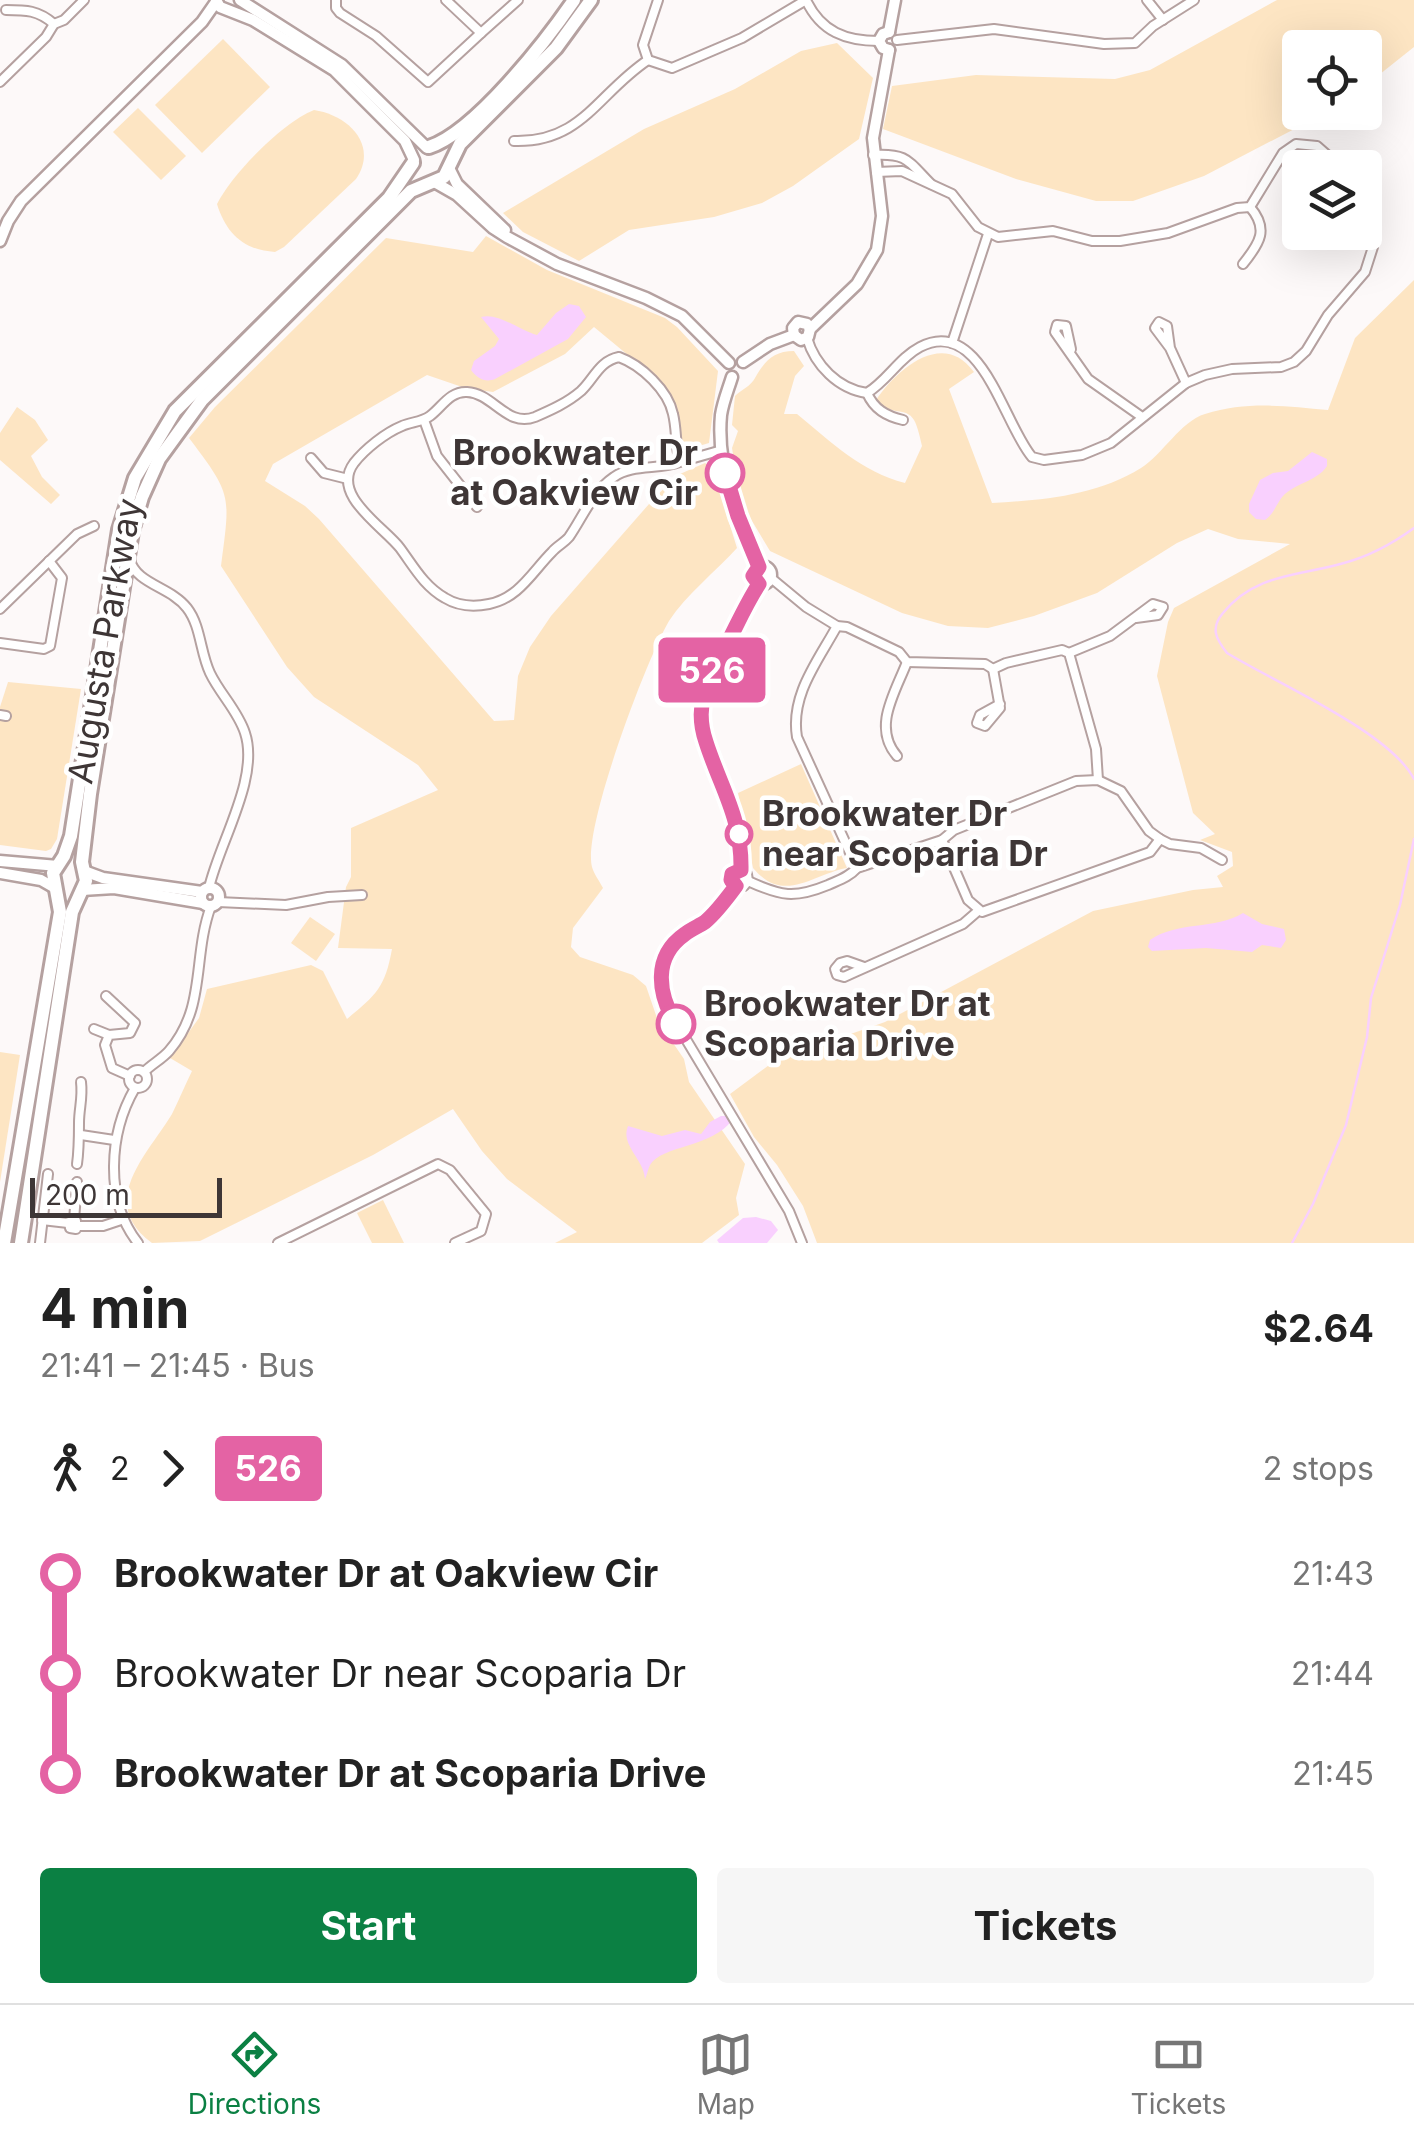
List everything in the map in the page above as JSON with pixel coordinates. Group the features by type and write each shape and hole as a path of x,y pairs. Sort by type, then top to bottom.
{"main road":[{"path":"574,0 519,70 448,139 428,148 414,162 419,178 434,183 444,177 460,144 556,48 591,0"},
{"path":"428,148 443,152 449,167"},
{"name":"Augusta Parkway","path":"59,865 72,836 119,530 135,478 175,411 389,198 414,162"},
{"name":"Augusta Parkway","path":"84,871 90,794 128,550 142,497 160,459 181,424 411,192 434,183"},
{"path":"4,1243 60,912 52,879 59,865 70,862 84,871 86,881 72,912 21,1243"},
{"path":"56,889 66,895 81,890"}],"street":[{"path":"0,82 46,37 54,24 64,20 84,0"},
{"path":"336,0 340,13 376,36 428,82 518,0"},
{"path":"446,0 481,33"},
{"path":"648,60 643,46 658,0"},
{"path":"648,60 672,68 742,38 806,0 824,27 858,41 994,30 1104,44 1136,43 1194,0"},
{"path":"808,334 856,284 877,250 882,216 873,155 874,124 894,0"},
{"path":"1147,0 1163,20"},
{"path":"0,242 21,201 202,22 216,1 234,5 342,66 428,148"},
{"path":"202,22 234,5"},
{"path":"234,5 334,70 405,140 414,162"},
{"path":"6,10 29,10 54,24"},
{"path":"514,141 537,142 566,130 605,98 620,79 648,60"},
{"path":"1288,150 1296,144 1322,150"},
{"path":"873,155 898,154 908,158 934,187"},
{"path":"1250,207 1282,154"},
{"path":"449,167 458,184 524,245"},
{"path":"875,172 902,171 952,194 978,227 988,234 1010,237 1053,230 1092,241 1120,241 1168,233 1250,207"},
{"path":"434,183 458,195 492,228 558,264 682,316 729,363"},
{"path":"1243,264 1262,234 1262,225 1250,207"},
{"path":"952,344 988,234"},
{"path":"866,394 920,347 930,343 952,344 966,349 977,360 1026,450 1037,460 1082,455 1112,443 1186,383 1232,368 1282,367 1299,358 1328,315 1365,272 1372,250"},
{"path":"729,363 743,362 770,344 794,335 793,328 798,322 807,324 814,357 823,368 842,385 866,394 874,406 890,417 903,420"},
{"path":"1170,348 1186,383"},
{"path":"1070,349 1088,379 1142,417"},
{"path":"680,462 674,440 674,414 668,401 649,377 619,357 606,362 582,390 529,419 519,420 482,396 454,394 424,420 388,433 355,462 348,478 352,495 429,586 454,602 484,605 504,599 526,582 550,553 566,541 584,509 618,474 680,462 722,450"},
{"path":"732,377 744,374 743,362"},
{"path":"729,363 732,377"},
{"path":"732,377 722,410 722,450 730,495 759,567"},
{"path":"424,420 437,456 477,507"},
{"path":"311,458 324,473 348,478"},
{"path":"0,609 76,534 94,526"},
{"path":"128,550 133,569 177,596 192,614 209,671 237,714 247,739 247,770 216,864 195,1005 167,1053 144,1072"},
{"path":"0,643 44,649 50,646 62,578 49,561"},
{"path":"759,567 769,570 771,578 806,607 837,626 899,652 906,662"},
{"path":"759,567 753,576 759,584"},
{"path":"771,578 759,584 708,677 701,702 706,744 738,826 735,877 706,921 675,942 664,960 660,985 666,1006 789,1212 802,1243"},
{"path":"122,591 152,582"},
{"path":"993,669 1062,650 1069,653 1110,636 1136,618"},
{"path":"837,626 800,695 795,724 857,868"},
{"path":"1069,653 1096,749 1098,780"},
{"path":"906,662 985,664 993,669 1000,704"},
{"path":"896,756 888,745 884,722 906,662"},
{"path":"735,877 744,886 748,881 785,895 802,896 850,876 857,868 1065,784 1098,780 1121,791 1148,831 1160,839 1202,848 1222,860"},
{"path":"943,836 968,900 978,911 988,912 1150,852 1160,839"},
{"path":"0,861 59,865"},
{"path":"84,871 234,903 286,905 362,895"},
{"path":"0,874 47,882 56,889"},
{"path":"81,890 114,888 210,898"},
{"path":"864,967 964,924 978,911"},
{"path":"94,1030 109,1036 130,1033 135,1026 132,1018 106,996"},
{"path":"109,1036 105,1044 108,1062 118,1073 130,1076"},
{"path":"130,1076 136,1070 144,1072"},
{"path":"135,1088 146,1085 144,1072"},
{"path":"130,1076 135,1088 114,1140 114,1172 124,1219 138,1243"},
{"path":"77,1164 76,1145 84,1100 81,1082"},
{"path":"81,1134 114,1140"},
{"path":"278,1243 438,1164 450,1170 486,1214 481,1231 455,1243"},
{"path":"40,1243 48,1174"},
{"path":"70,1243 77,1182"},
{"path":"42,1220 103,1226 124,1219"}],"shaded area":[{"path":"1277,0 1414,0 1414,47 1382,72 1382,30 1282,30 1282,130 1292,130 1204,176 1133,201 1096,201 1016,179 883,129 892,86 976,75 1115,79 1150,70"},
{"path":"223,39 270,87 202,153 155,105"},
{"path":"837,43 873,78 859,139 762,203 714,217 629,230 579,261 523,232 503,213 644,129 735,89 801,51"},
{"path":"138,108 186,156 161,180 113,132"},
{"path":"314,110 338,118 356,134 364,155 356,179 284,247 275,252 245,244 225,223 217,204 260,150"},
{"path":"486,236 547,270 665,318 677,327 718,371 709,443 682,451 679,448 676,414 646,370 594,327 565,354 493,392 465,388 427,375 273,464 265,481 319,519 494,721 514,720 518,676 530,647 551,616 656,496 680,474 705,463 712,467 737,548 676,611 646,670 618,744 597,818 592,867 603,888 573,928 571,947 580,957 633,975 646,986 658,1021 684,1059 689,1082 745,1164 736,1198 739,1215 702,1243 555,1243 577,1232 507,1179 453,1109 373,1155 200,1241 152,1243 136,1227 128,1211 127,1195 140,1162 172,1114 192,1071 170,1058 199,1018 207,989 311,965 323,971 347,1019 357,1011 382,982 392,949 338,948 346,887 351,877 351,828 438,790 418,765 314,697 287,667 221,566 225,497 214,472 189,438 215,407 386,238 473,252"},
{"path":"1414,280 1414,1243 817,1243 803,1206 754,1137 730,1094 776,1060 885,1022 1093,911 1223,887 1217,876 1233,866 1232,852 1200,840 1215,834 1193,813 1157,676 1174,608 1290,544 1238,539 1208,529 1177,543 1097,593 988,628 948,626 902,613 770,551 739,490 732,448 738,431 732,425 735,396 770,358 794,351 804,366 795,376 784,414 797,414 861,464 905,483 922,446 917,426 907,413 887,408 876,400 908,366 921,358 949,354 974,372 949,389 992,503 1069,495 1106,485 1141,468 1188,423 1205,414 1251,406 1328,410 1355,338"},
{"path":"569,304 579,306 586,317 568,339 495,379 482,379 471,370 474,361 499,339 481,317 501,319 537,335"},
{"path":"17,407 35,420 48,440 31,456 42,477 60,495 51,504 0,460 0,433"},
{"path":"1312,452 1327,459 1322,472 1285,494 1265,520 1256,519 1249,512 1249,504 1260,480 1288,471"},
{"path":"8,682 81,689 57,839 46,851 0,845 0,707"},
{"path":"801,764 847,868 787,886 765,879 753,868 738,793"},
{"path":"1243,913 1262,924 1284,929 1286,940 1281,948 1262,945 1252,952 1206,948 1152,951 1148,947 1150,940 1161,934 1220,922"},
{"path":"310,917 335,934 316,961 291,943"},
{"path":"0,1052 20,1055 0,1182"},
{"path":"721,1116 730,1116 732,1120 712,1136 656,1158 645,1179 627,1139 628,1126 662,1136 685,1130 701,1134"},
{"path":"383,1200 404,1243 372,1243 357,1213"},
{"path":"743,1218 771,1221 778,1230 767,1243 717,1240"}],"waterway":[{"path":"1414,528 1363,557 1279,578 1249,590 1223,613 1216,629 1227,653 1357,726 1401,761 1414,779"},
{"path":"1292,1243 1346,1125 1367,1037 1371,998 1400,905 1414,839"}],"bus line":[{"name":"526","path":"676,1024 660,985 664,960 675,942 706,921 728,898 736,886 732,874 741,870 734,810 706,744 700,716 708,677 759,584 753,576 759,567 725,473"}],"place":[{"name":"Brookwater Dr at Oakview Cir","path":"725,473"},
{"name":"Brookwater Dr near Scoparia Dr","path":"739,834"},
{"name":"Brookwater Dr at Scoparia Drive","path":"676,1024"}]}
